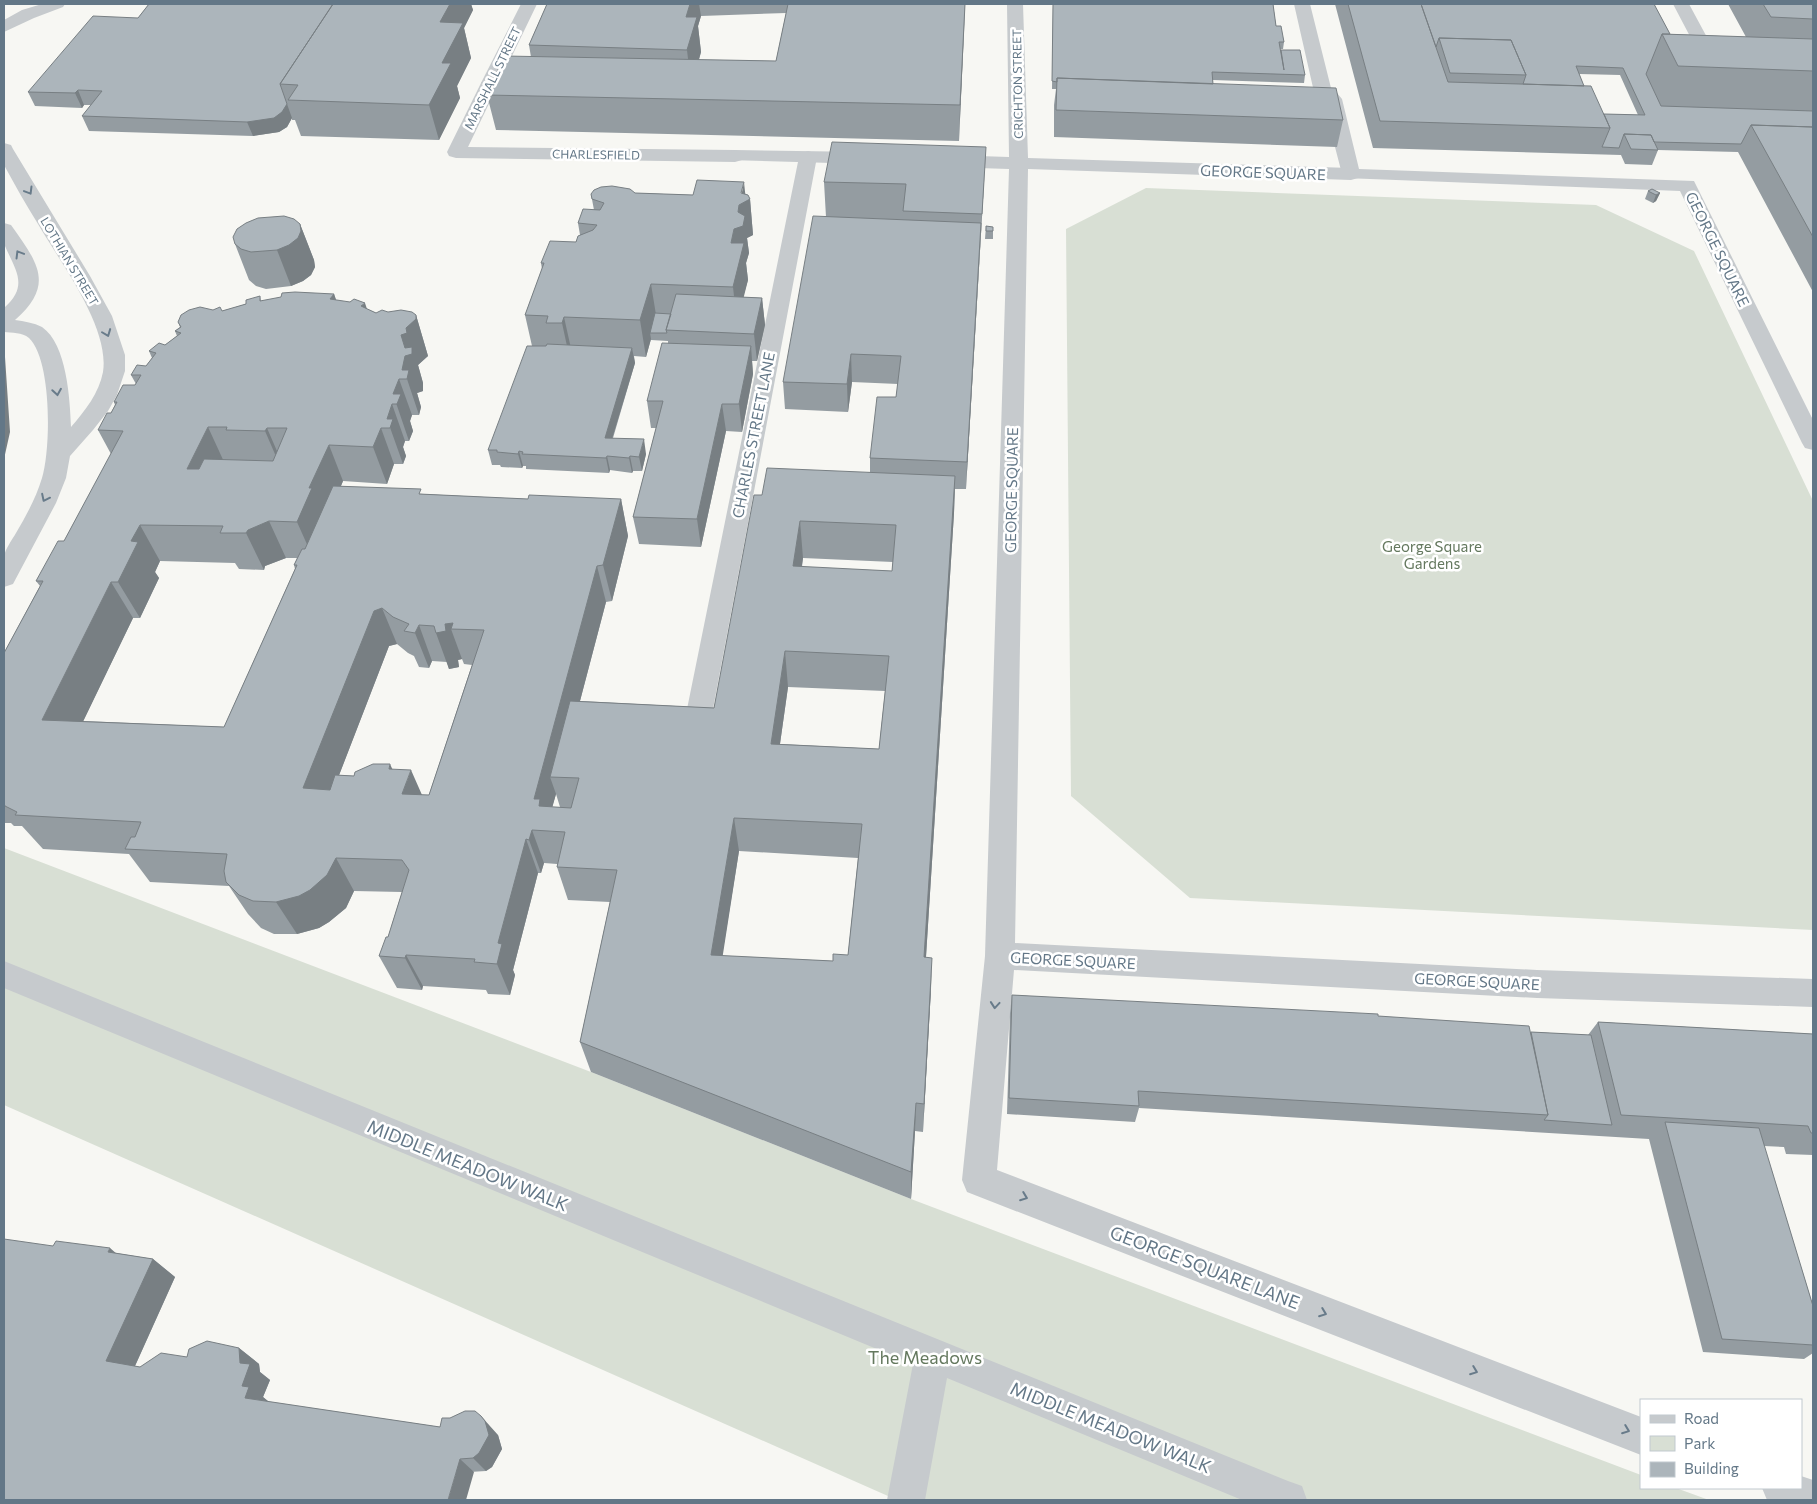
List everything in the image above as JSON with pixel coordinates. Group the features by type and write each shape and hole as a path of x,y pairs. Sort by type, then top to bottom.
{"street":[{"path":"4,27 28,14 56,4"},
{"name":"MARSHALL STREET","path":"456,152 529,4"},
{"name":"CRICHTON STREET","path":"1015,4 1019,164"},
{"path":"1302,4 1324,92 1333,99 1351,174"},
{"path":"1681,4 1710,59 1739,60"},
{"name":"CHARLESFIELD","path":"456,152 678,148 735,156 885,159"},
{"name":"LOTHIAN STREET","path":"4,150 96,304 115,357 110,386 102,403 89,421 60,452"},
{"name":"CHARLES STREET LANE","path":"699,714 808,157"},
{"path":"932,160 1019,164"},
{"name":"GEORGE SQUARE","path":"1813,442 1687,185 1019,164 1000,956 1537,984 1813,993"},
{"path":"4,229 30,273 30,282 18,306 4,319"},
{"path":"4,326 19,327 36,333 45,345 51,364 59,405 60,452 50,488 4,578"},
{"name":"GEORGE SQUARE LANE","path":"1000,956 979,1180 1640,1436"},
{"name":"MIDDLE MEADOW WALK","path":"4,974 1288,1500"},
{"path":"906,1500 933,1355"},
{"path":"1784,1489 1813,1499"}],"green space":[{"name":"George Square Gardens","path":"1146,188 1596,205 1694,251 1813,501 1813,930 1190,898 1071,796 1066,229"},
{"name":"The Meadows","path":"4,848 591,1072 911,1199 1640,1475 1640,1489 1679,1489 1709,1500 897,1500 4,1105"}],"building":[{"path":"149,4 333,4 280,84 287,104 282,112 274,118 247,122 82,116 102,91 78,90 75,93 28,92 93,16 138,18"},
{"path":"333,4 450,4 440,22 463,23 442,63 451,63 429,105 288,100 298,85 280,84"},
{"path":"547,4 690,4 686,17 697,17 687,50 529,45"},
{"path":"788,4 965,4 960,105 487,95 504,56 776,61"},
{"path":"1053,4 1273,4 1276,26 1281,26 1284,42 1279,42 1284,70 1281,50 1300,50 1305,75 1212,72 1213,84 1057,78 1057,82 1052,81"},
{"path":"1348,4 1421,4 1448,82 1591,86 1610,128 1380,121"},
{"path":"1421,4 1654,4 1670,34 1662,34 1646,74 1661,106 1813,111 1813,127 1751,125 1741,144 1654,142 1651,135 1624,134 1619,148 1602,147 1610,128 1604,114 1645,115 1623,68 1576,66 1584,86 1523,84 1526,75 1511,40 1439,38 1436,47"},
{"path":"1763,4 1813,4 1813,19 1771,17"},
{"path":"1662,34 1813,39 1813,71 1678,66"},
{"path":"1439,38 1511,40 1526,75 1450,73"},
{"path":"1057,78 1336,88 1343,120 1056,110"},
{"path":"1751,125 1813,127 1813,237"},
{"path":"1624,134 1651,135 1658,150 1631,149"},
{"path":"832,142 986,147 982,214 903,211 906,184 824,182"},
{"path":"697,180 744,182 741,193 748,195 750,199 739,205 738,212 745,216 743,226 734,229 731,243 744,243 733,287 651,284 640,320 564,317 562,323 546,323 548,316 525,315 550,241 576,242 578,236 593,230 597,225 578,223 583,209 600,210 604,203 592,199 591,194 594,190 612,186 630,189 635,193 693,195"},
{"path":"1652,189 1660,193 1656,195 1648,191"},
{"path":"284,216 294,219 300,224 301,231 298,238 289,245 277,250 251,252 241,249 235,244 233,237 237,229 246,223 258,218"},
{"path":"813,216 981,223 967,462 870,458 877,397 896,397 901,356 851,354 847,384 783,382"},
{"path":"986,226 993,227 993,231 986,231"},
{"path":"282,293 334,294 330,299 350,302 354,299 365,303 361,306 376,313 382,310 388,312 401,310 412,312 416,315 416,319 406,328 407,333 401,335 405,348 412,347 412,354 405,356 402,370 409,370 407,379 399,379 393,394 401,394 397,404 392,404 387,419 393,419 390,428 381,428 373,447 329,445 309,488 312,488 297,522 269,521 248,530 246,533 220,533 223,526 140,525 131,541 138,542 118,582 111,582 42,720 224,727 297,565 294,565 302,549 305,549 333,486 421,489 419,494 528,499 529,495 621,499 603,565 597,566 534,799 540,799 539,806 571,808 579,778 550,777 570,701 714,708 754,495 762,495 767,468 955,476 924,957 932,958 924,1104 916,1103 911,1172 580,1042 617,870 557,867 565,832 532,830 529,840 526,839 498,943 502,944 497,964 474,962 475,959 406,955 405,958 379,956 386,937 388,937 409,870 402,860 336,858 327,875 310,890 299,896 276,902 253,901 239,895 226,882 224,871 227,854 125,849 131,837 135,837 141,822 15,815 17,812 5,806 4,653 43,581 36,581 58,541 64,541 123,431 98,430 107,413 111,413 117,402 114,402 123,385 135,385 141,375 131,375 137,365 146,366 156,353 149,351 159,343 165,345 181,333 175,331 181,327 178,322 181,315 189,310 200,307 213,310 220,307 222,311 246,304 246,300 260,296 260,301 281,297","holes":["208,427 227,427 226,430 265,431 267,428 287,428 273,461 204,459 199,469 187,469","800,521 896,525 892,571 793,566","382,608 393,617 409,624 404,631 415,633 419,625 434,626 436,633 446,631 445,624 453,623 451,629 484,630 429,795 402,794 411,770 389,769 390,764 373,764 355,772 354,776 335,775 330,790 303,788 374,611","785,651 889,656 879,749 771,744","734,818 862,824 848,955 833,954 833,961 711,955"]},
{"path":"676,294 762,298 754,334 666,330"},
{"path":"655,313 671,314 666,330 667,333 650,333"},
{"path":"662,343 751,346 739,404 722,404 697,519 633,517 663,401 647,401"},
{"path":"547,344 632,348 605,438 644,439 639,457 607,456 606,458 522,454 523,452 519,451 518,454 488,450 527,346 546,346"},
{"path":"1012,995 1378,1014 1378,1016 1529,1026 1548,1115 1138,1091 1139,1106 1009,1098"},
{"path":"1598,1022 1813,1034 1813,1133 1811,1133 1808,1126 1621,1115"},
{"path":"1531,1032 1591,1035 1612,1125 1544,1120 1548,1115"},
{"path":"1665,1122 1759,1128 1813,1306 1813,1345 1722,1339"},
{"path":"4,1239 53,1246 56,1241 110,1248 108,1252 153,1259 106,1361 140,1367 161,1353 187,1357 189,1349 207,1341 239,1348 240,1363 250,1364 242,1386 249,1387 245,1398 440,1427 442,1418 450,1418 465,1411 475,1411 485,1421 489,1435 479,1453 473,1458 460,1459 448,1500 4,1500"}]}
